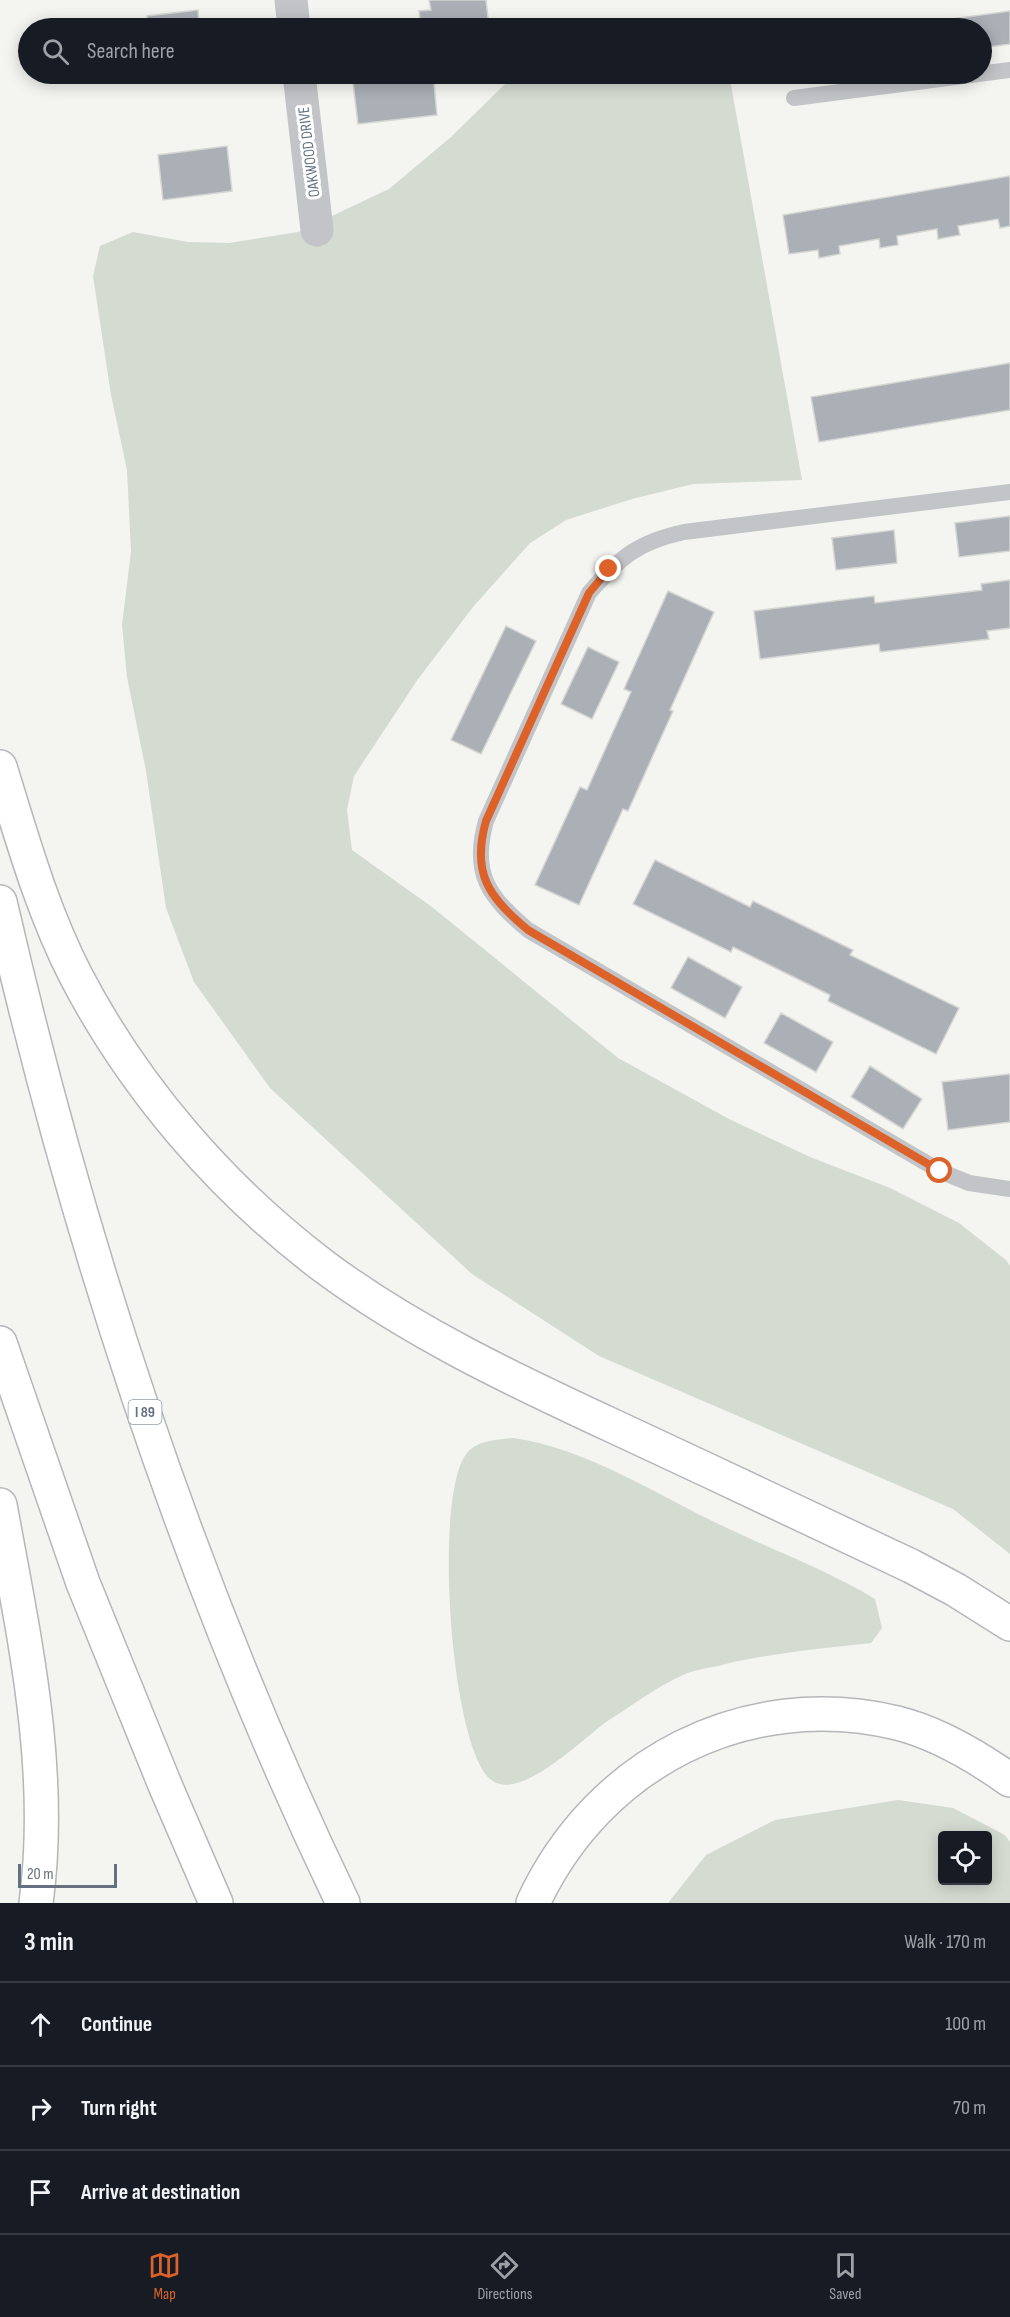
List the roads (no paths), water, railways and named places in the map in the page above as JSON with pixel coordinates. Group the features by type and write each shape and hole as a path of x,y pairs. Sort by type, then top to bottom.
{"highway":[{"path":"0,767 45,908 68,960 99,1017 126,1059 183,1133 213,1168 282,1233 364,1295 456,1349 559,1401 911,1566 956,1590 1010,1624"},
{"name":"I 89","path":"0,902 55,1125 127,1360 197,1558 243,1679 343,1903"},
{"path":"0,1343 83,1583 165,1785 216,1903"},
{"path":"0,1505 37,1716 41,1848 36,1903"},
{"path":"533,1903 547,1873 565,1846 608,1798 664,1756 731,1726 800,1714 834,1714 888,1721 928,1733 955,1745 1010,1780"}],"street":[{"path":"291,0 293,18"},
{"name":"OAKWOOD DRIVE","path":"300,84 317,230"}],"lane":[{"path":"992,72 1010,70"},
{"path":"795,98 902,84"},
{"path":"1010,492 684,532 654,539 631,550 609,569 589,593 486,821 479,844 484,877 498,904 528,930 940,1171 969,1183 1010,1189"}]}
